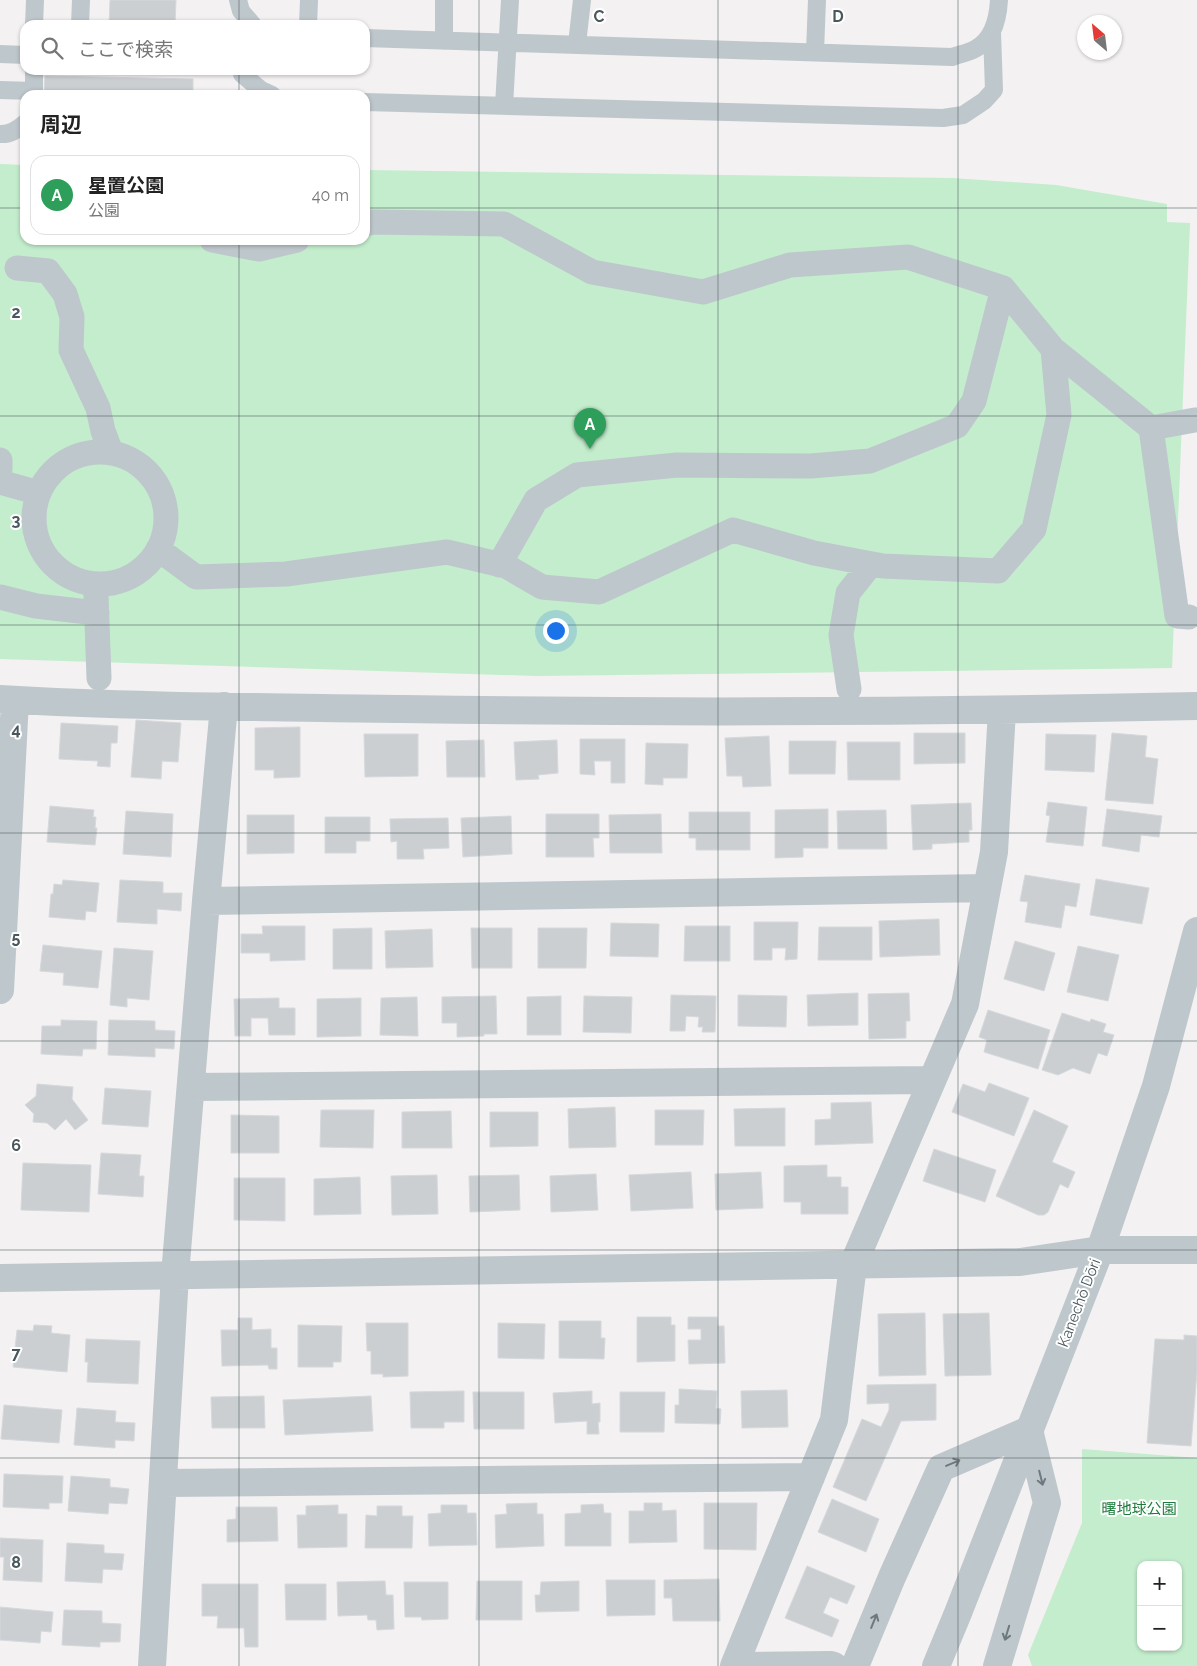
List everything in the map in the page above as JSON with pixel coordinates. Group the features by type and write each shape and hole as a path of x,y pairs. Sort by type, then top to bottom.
{"street":[{"path":"370,223 504,224 592,272 703,292 790,265 908,258 1003,288 1053,349 1150,428 1177,616 1189,617"},
{"path":"238,245 259,249 276,245"},
{"path":"17,268 48,271 64,294 72,317 71,350 98,408 103,431 111,452"},
{"path":"500,565 536,500 576,475 677,465 812,466 870,461 957,426 974,401 1003,288"},
{"path":"158,549 196,577 286,574 447,552 506,566 542,587 599,592 733,530 814,553 883,566 998,571 1034,529 1059,415 1053,349"},
{"path":"1150,428 1195,420"},
{"path":"89,452 111,452 132,459 149,473 161,492 166,514 164,535 154,555 138,572 118,581 95,584 75,579 58,568 44,552 36,534 34,513 39,493 50,475 68,460 89,452"},
{"path":"0,460 0,469"},
{"path":"0,482 39,493"},
{"path":"849,689 841,635 848,594 871,564"},
{"path":"95,584 99,678"},
{"path":"0,597 36,606 97,613"},
{"path":"0,990 7,699 224,706 513,711 1002,710 1197,706"},
{"path":"152,1666 176,1275 206,901 224,706"},
{"path":"734,1666 834,1420 853,1265 965,1004 994,852 1002,710"},
{"path":"206,901 986,888"},
{"name":"Kanechō Dōri","path":"936,1666 1100,1250 1156,1086 1197,931"},
{"path":"191,1087 932,1080"},
{"path":"0,1278 1020,1262 1100,1250 1197,1250"},
{"path":"855,1666 892,1577 941,1468 1029,1430 1047,1503 997,1666"},
{"path":"163,1483 811,1477"},
{"path":"739,1666 834,1666"}],"lane":[{"path":"34,20 35,0"},
{"path":"80,20 82,0"},
{"path":"308,20 309,0"},
{"path":"444,0 444,41"},
{"path":"504,106 510,0"},
{"path":"577,44 582,0"},
{"path":"815,52 817,0"},
{"path":"370,102 943,118 963,116 984,101 994,90 992,33 998,13 999,0"},
{"path":"370,38 952,57 977,48 992,33"},
{"path":"0,54 20,55"},
{"path":"34,75 34,90"},
{"path":"243,75 261,90"},
{"path":"0,90 20,92"},
{"path":"0,134 6,134 20,127"}],"green space":[{"path":"0,164 20,165 20,245 370,245 370,170 952,178 1056,185 1167,204 1167,222 1190,223 1172,668 537,676 0,659"},
{"name":"曙地球公園","path":"1082,1449 1197,1458 1197,1666 1032,1666 1028,1655 1082,1523"}],"building":[{"path":"110,0 176,0 175,20 109,20"},
{"path":"45,76 193,79 193,90 44,90"},
{"path":"136,720 181,723 178,762 162,761 161,779 131,777"},
{"path":"61,723 118,726 117,743 111,743 110,767 97,766 98,761 59,759"},
{"path":"300,727 300,777 274,778 274,770 255,770 255,728"},
{"path":"914,733 965,733 965,763 914,764"},
{"path":"1112,733 1147,736 1145,757 1158,759 1153,804 1105,800"},
{"path":"364,734 418,734 418,776 365,777"},
{"path":"1046,734 1096,735 1094,772 1045,770"},
{"path":"769,736 771,786 743,787 742,776 727,776 725,738"},
{"path":"580,739 625,739 625,783 611,783 611,761 594,761 595,775 580,774"},
{"path":"484,740 485,777 447,777 446,741"},
{"path":"557,740 558,773 538,775 539,779 516,780 514,742"},
{"path":"789,741 836,741 835,774 789,774"},
{"path":"847,742 900,742 900,780 848,780"},
{"path":"646,743 688,744 687,778 663,778 663,785 645,784"},
{"path":"1048,802 1087,807 1083,846 1046,842 1050,816 1046,815"},
{"path":"971,803 972,830 969,830 969,842 932,844 932,849 913,850 911,805"},
{"path":"50,806 94,810 93,817 96,817 95,828 97,828 95,845 47,842"},
{"path":"828,809 828,848 803,848 803,857 775,858 775,810"},
{"path":"1107,809 1162,816 1159,837 1141,835 1139,852 1102,846"},
{"path":"886,810 887,849 838,849 837,811"},
{"path":"126,811 173,814 171,857 123,854"},
{"path":"689,812 750,812 750,850 696,850 696,838 689,838"},
{"path":"546,814 599,814 599,838 593,838 594,857 546,857"},
{"path":"661,814 662,853 610,853 609,815"},
{"path":"247,815 294,815 294,853 247,854"},
{"path":"511,816 512,854 463,857 461,818"},
{"path":"325,817 370,817 370,841 356,841 356,853 325,853"},
{"path":"448,818 449,848 423,849 424,859 397,859 397,841 391,842 390,819"},
{"path":"1025,875 1080,884 1076,907 1065,905 1061,928 1025,922 1028,902 1020,901"},
{"path":"1096,879 1149,888 1142,924 1090,915"},
{"path":"63,880 99,883 96,912 86,911 85,920 49,917 54,884 62,885"},
{"path":"120,880 163,882 163,893 182,893 181,911 157,909 157,924 117,922"},
{"path":"939,919 940,955 880,957 879,921"},
{"path":"754,922 798,922 797,959 785,960 786,948 772,948 772,960 754,960"},
{"path":"611,923 659,924 658,957 610,956"},
{"path":"262,926 305,926 305,960 270,961 270,953 241,953 241,934 263,934"},
{"path":"685,926 730,926 730,961 684,961"},
{"path":"819,927 872,927 872,960 818,960"},
{"path":"372,928 372,969 333,969 333,929"},
{"path":"471,928 512,928 512,968 472,968"},
{"path":"538,928 587,928 586,968 538,968"},
{"path":"432,929 433,967 386,968 385,931"},
{"path":"1015,941 1055,953 1044,991 1004,979"},
{"path":"43,945 102,951 98,988 63,985 64,973 40,971"},
{"path":"1078,946 1119,955 1108,1001 1067,992"},
{"path":"114,948 153,951 149,1000 127,998 127,1007 110,1005"},
{"path":"858,993 858,1025 808,1026 807,995"},
{"path":"909,993 910,1021 906,1021 906,1038 869,1039 868,994"},
{"path":"671,995 716,996 715,1032 702,1032 703,1027 698,1027 699,1017 686,1016 685,1031 670,1031"},
{"path":"738,995 787,996 786,1027 738,1026"},
{"path":"496,996 497,1034 457,1037 457,1023 442,1023 442,997"},
{"path":"561,996 561,1035 527,1035 527,997"},
{"path":"584,996 632,997 631,1033 583,1032"},
{"path":"417,997 418,1036 380,1035 381,998"},
{"path":"279,998 279,1008 295,1008 295,1035 269,1035 268,1018 251,1018 251,1036 235,1036 234,999"},
{"path":"361,998 361,1036 317,1037 317,999"},
{"path":"988,1010 1050,1030 1038,1069 984,1052 987,1040 979,1037"},
{"path":"1062,1013 1090,1022 1091,1019 1106,1024 1103,1032 1114,1035 1107,1056 1098,1053 1090,1074 1073,1068 1058,1075 1042,1070"},
{"path":"61,1020 97,1021 96,1049 83,1049 82,1056 41,1054 42,1026 61,1026"},
{"path":"109,1020 155,1021 155,1030 175,1031 174,1049 155,1048 155,1057 108,1055"},
{"path":"989,1083 1029,1098 1014,1136 952,1112 963,1084 985,1092"},
{"path":"37,1084 73,1087 72,1099 88,1120 75,1130 66,1119 55,1130 47,1123 33,1122 34,1114 25,1105 36,1096"},
{"path":"105,1088 151,1091 148,1127 102,1124"},
{"path":"871,1102 873,1143 815,1145 815,1120 831,1119 831,1103"},
{"path":"615,1107 616,1147 569,1148 568,1109"},
{"path":"785,1108 785,1146 735,1146 734,1109"},
{"path":"321,1110 374,1110 373,1148 320,1147"},
{"path":"655,1110 704,1110 703,1145 655,1145"},
{"path":"1034,1110 1068,1126 1052,1162 1075,1172 1068,1188 1060,1184 1048,1212 1044,1215 1038,1215 996,1196"},
{"path":"451,1111 452,1148 402,1148 402,1112"},
{"path":"490,1112 538,1112 538,1146 490,1147"},
{"path":"231,1115 279,1116 279,1153 231,1153"},
{"path":"934,1149 996,1170 985,1202 923,1181"},
{"path":"101,1153 141,1155 139,1176 144,1176 143,1197 98,1194"},
{"path":"23,1163 91,1165 89,1212 21,1210"},
{"path":"827,1165 827,1177 841,1177 841,1187 848,1187 848,1214 801,1214 801,1202 784,1202 784,1166"},
{"path":"691,1172 693,1208 631,1211 629,1175"},
{"path":"761,1172 763,1208 716,1210 715,1174"},
{"path":"596,1174 598,1210 551,1212 550,1176"},
{"path":"437,1175 438,1214 392,1215 391,1176"},
{"path":"519,1175 520,1210 470,1212 469,1176"},
{"path":"360,1177 361,1214 314,1215 314,1179"},
{"path":"234,1178 285,1178 285,1221 234,1220"},
{"path":"925,1313 926,1375 879,1376 878,1314"},
{"path":"989,1313 991,1375 945,1376 943,1314"},
{"path":"637,1317 671,1317 671,1325 675,1325 675,1361 637,1362"},
{"path":"688,1317 717,1317 718,1326 724,1326 725,1363 689,1364 688,1340 701,1340 701,1329 688,1329"},
{"path":"238,1318 252,1318 252,1330 271,1329 271,1348 277,1348 277,1369 269,1369 268,1365 222,1366 221,1330 238,1330"},
{"path":"559,1321 601,1321 601,1338 605,1338 604,1359 559,1358"},
{"path":"366,1323 408,1323 408,1376 383,1377 383,1374 371,1374 371,1351 367,1351"},
{"path":"498,1323 545,1324 544,1359 498,1358"},
{"path":"34,1325 52,1326 51,1333 70,1335 67,1372 13,1367 17,1330 33,1331"},
{"path":"298,1325 342,1326 341,1362 333,1362 333,1367 298,1367"},
{"path":"1184,1335 1197,1336 1197,1372 1191,1446 1147,1443 1155,1339 1184,1340"},
{"path":"86,1339 140,1341 138,1384 87,1382 88,1362 85,1362"},
{"path":"936,1384 936,1420 901,1421 866,1501 833,1487 862,1419 881,1427 889,1410 889,1403 867,1404 867,1385"},
{"path":"679,1389 717,1391 716,1408 721,1409 720,1424 675,1423 675,1405 679,1405"},
{"path":"787,1390 788,1427 742,1428 741,1391"},
{"path":"464,1391 464,1422 444,1422 444,1428 411,1428 410,1392"},
{"path":"592,1391 592,1404 600,1403 599,1434 587,1434 587,1421 555,1423 553,1393"},
{"path":"473,1392 524,1392 524,1429 474,1429"},
{"path":"620,1392 665,1392 664,1432 620,1432"},
{"path":"264,1396 265,1428 212,1428 211,1397"},
{"path":"371,1396 373,1431 285,1435 283,1400"},
{"path":"4,1405 62,1410 59,1443 1,1439"},
{"path":"77,1408 116,1411 115,1422 135,1423 134,1441 115,1440 115,1448 74,1445"},
{"path":"4,1474 63,1476 62,1503 49,1503 49,1509 3,1507"},
{"path":"71,1476 110,1479 110,1487 129,1489 127,1504 109,1503 108,1514 68,1511"},
{"path":"832,1499 879,1519 866,1552 818,1532"},
{"path":"537,1503 537,1514 543,1514 544,1546 496,1548 495,1515 507,1514 506,1504"},
{"path":"644,1503 662,1503 662,1511 676,1510 677,1542 629,1543 629,1511 644,1511"},
{"path":"704,1503 757,1503 756,1550 704,1549"},
{"path":"603,1504 604,1513 611,1513 611,1546 565,1546 565,1514 581,1513 581,1505"},
{"path":"338,1505 338,1514 347,1514 347,1547 298,1548 297,1515 306,1515 306,1506"},
{"path":"441,1505 467,1505 467,1513 476,1513 477,1545 429,1546 428,1514 441,1513"},
{"path":"377,1506 402,1506 402,1516 413,1516 412,1548 365,1548 366,1515 377,1516"},
{"path":"236,1507 277,1507 278,1541 227,1542 227,1520 236,1519"},
{"path":"0,1538 43,1540 42,1582 3,1580 4,1557 0,1557"},
{"path":"67,1543 104,1545 104,1553 124,1554 122,1570 103,1569 102,1583 65,1581"},
{"path":"807,1566 855,1586 847,1604 830,1597 823,1613 839,1620 832,1637 785,1618"},
{"path":"719,1579 720,1621 673,1621 672,1598 664,1598 664,1580"},
{"path":"606,1580 655,1580 655,1615 607,1616"},
{"path":"385,1581 386,1595 393,1595 394,1629 377,1630 376,1620 368,1620 367,1615 338,1616 337,1582"},
{"path":"477,1581 522,1581 522,1620 476,1620"},
{"path":"579,1581 579,1611 536,1612 535,1595 540,1595 541,1582"},
{"path":"404,1582 448,1582 448,1619 422,1620 421,1617 405,1617"},
{"path":"202,1584 258,1584 258,1647 245,1647 244,1628 217,1628 218,1616 202,1616"},
{"path":"285,1584 326,1584 326,1620 286,1620"},
{"path":"0,1607 53,1612 51,1632 41,1631 40,1643 0,1640"},
{"path":"64,1610 102,1611 102,1623 121,1624 120,1642 100,1642 100,1647 62,1645"}],"place":[{"name":"星置公園","path":"590,449"}]}
